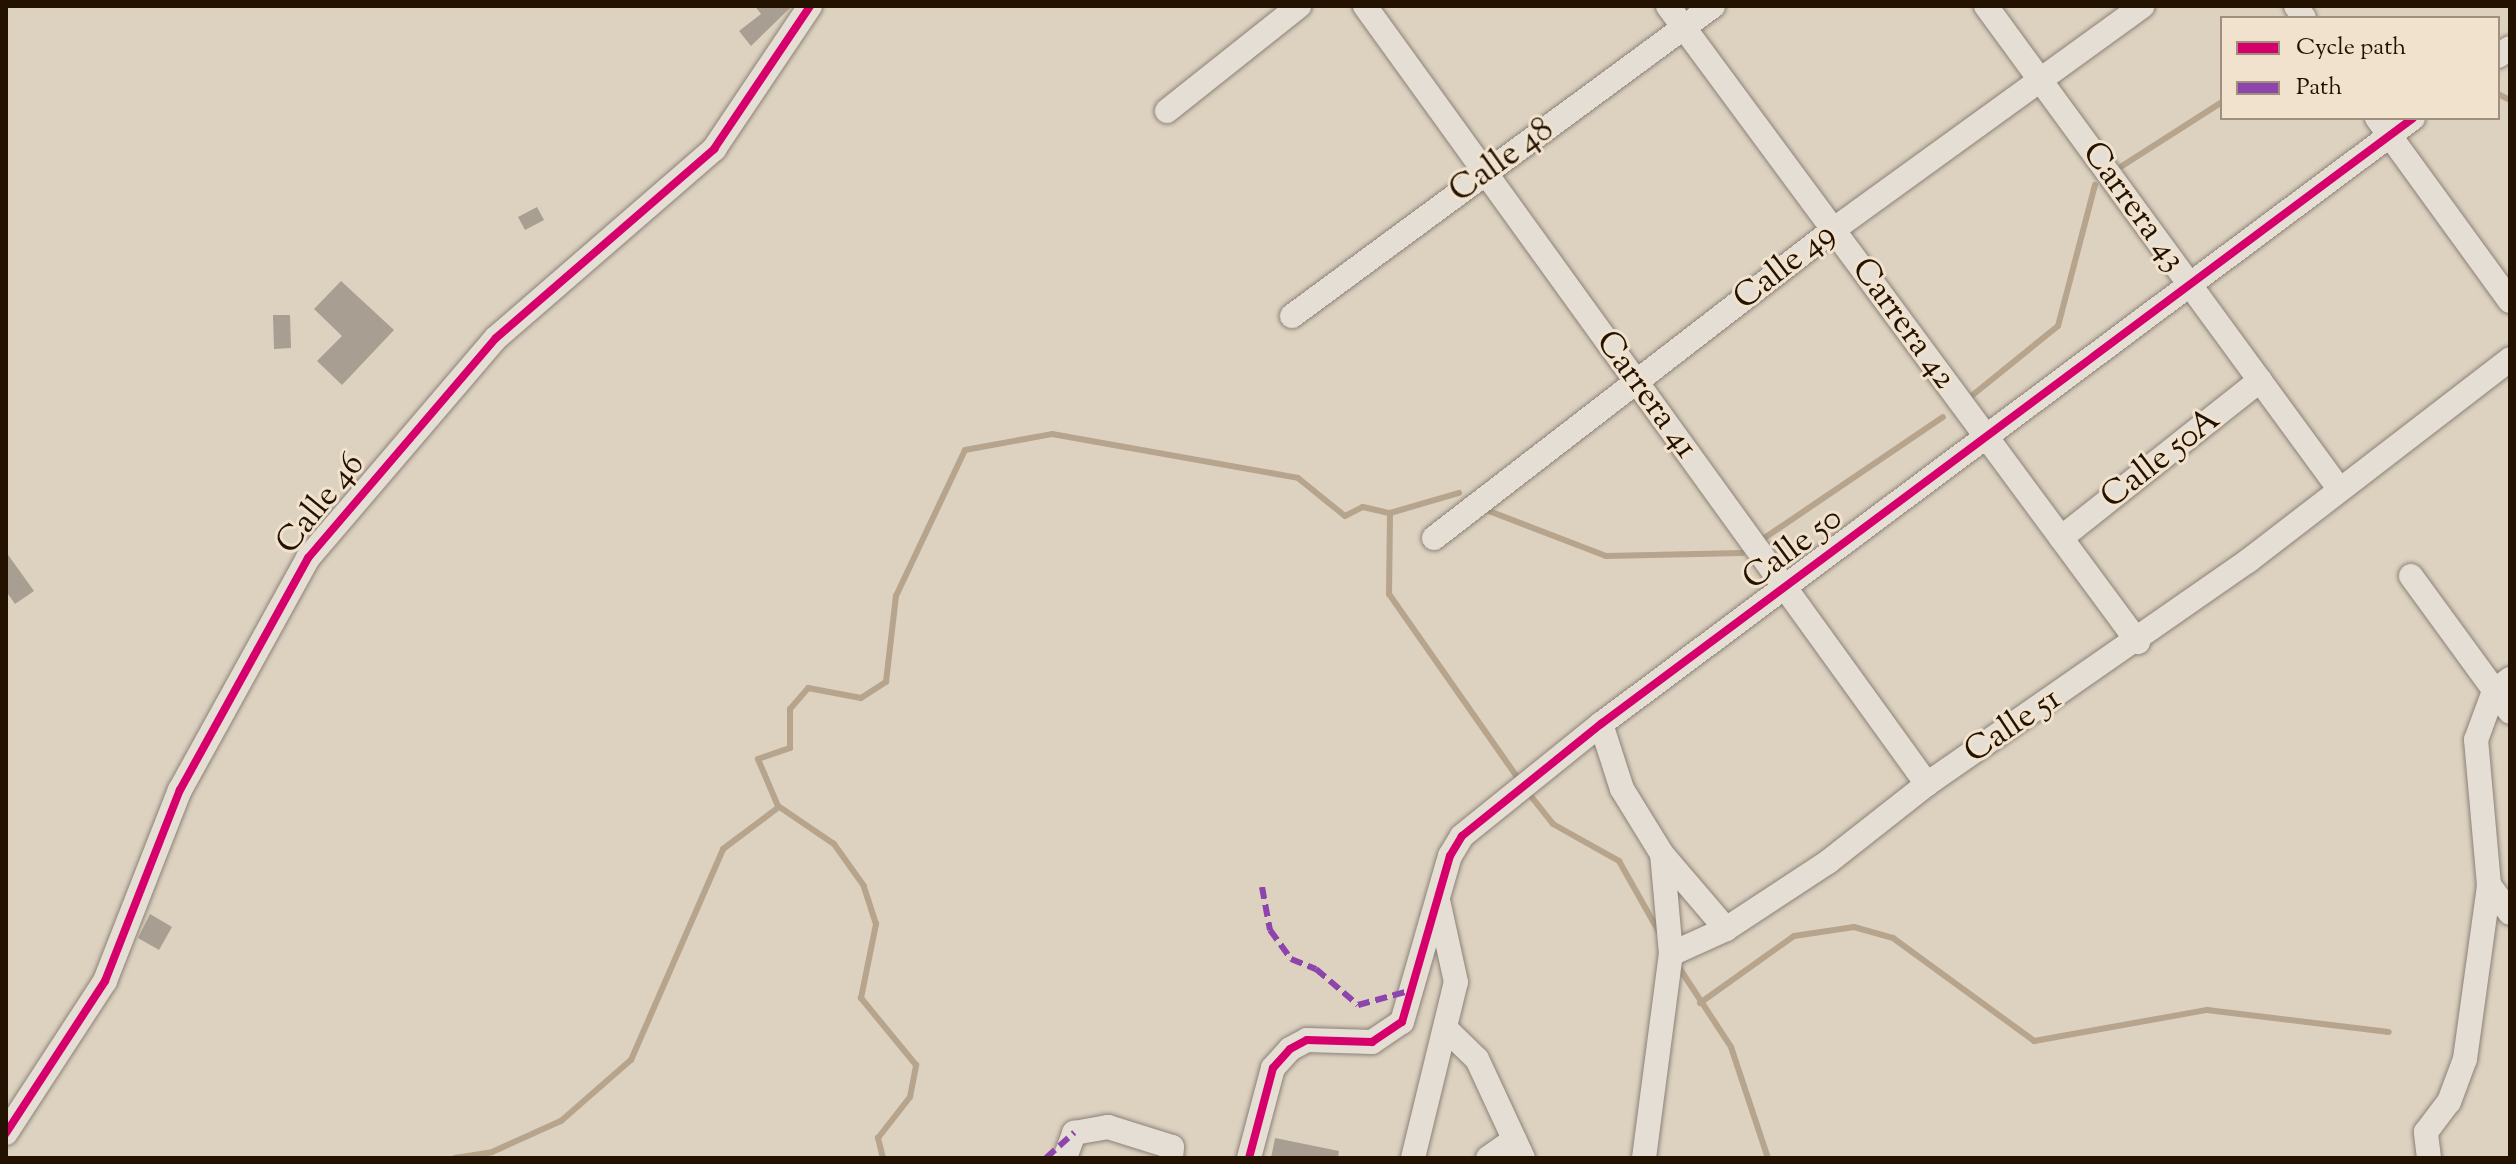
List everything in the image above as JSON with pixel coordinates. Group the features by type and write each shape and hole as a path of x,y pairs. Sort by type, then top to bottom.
{"street":[{"name":"Calle 46","path":"6,1133 105,981 180,790 308,558 496,338 714,149 810,6"},
{"path":"1167,111 1299,6"},
{"name":"Carrera 41","path":"1365,6 1927,784"},
{"name":"Carrera 42","path":"1668,6 2138,642"},
{"name":"Calle 48","path":"1292,316 1713,6"},
{"name":"Carrera 43","path":"1986,6 2337,486"},
{"name":"Calle 49","path":"1434,538 1833,230 2143,6"},
{"name":"Calle 50","path":"1249,1158 1273,1068 1290,1049 1307,1040 1372,1042 1390,1035 1402,1022 1438,900 1462,836 1601,724 2191,287 2383,126 2406,120"},
{"path":"2383,126 2510,301"},
{"name":"Calle 51","path":"1671,954 1726,929 1927,784 2138,642 2337,486 2510,359"},
{"name":"Calle 50A","path":"2061,538 2260,380"},
{"path":"2411,576 2502,685 2510,712"},
{"path":"2429,1158 2426,1132 2449,1102 2465,1059 2489,885 2476,740 2502,685"},
{"path":"1601,724 1622,789 1662,854 1726,929"},
{"path":"1644,1158 1671,954 1662,854"},
{"path":"2489,885 2510,913"},
{"path":"1413,1158 1448,1031 1456,982 1438,900"},
{"path":"1448,1031 1477,1059 1519,1149 1488,1158"},
{"path":"1065,1158 1074,1133 1108,1127 1172,1153"}],"building":[{"path":"755,6 792,6 751,46 739,31 761,14"},
{"path":"537,207 544,220 525,230 518,217"},
{"path":"341,281 394,330 342,385 317,361 342,336 314,309"},
{"path":"273,315 290,315 291,348 274,349"},
{"path":"6,552 34,591 15,604 6,591"},
{"path":"150,914 172,927 159,950 138,938"},
{"path":"1275,1138 1339,1151 1338,1158 1271,1158"}],"waterway":[{"path":"2500,95 2510,100"},
{"path":"2122,166 2220,103"},
{"path":"1969,398 2058,326 2095,185"},
{"path":"1760,541 1943,417"},
{"path":"883,1158 878,1138 910,1097 916,1065 861,998 876,924 864,886 834,844 778,806 758,759 790,748 790,709 808,688 861,698 886,682 896,596 965,450 1052,434 1298,478 1345,516 1363,507 1390,513 1459,493"},
{"path":"1481,508 1606,556 1742,553"},
{"path":"1390,513 1389,594 1520,781"},
{"path":"1526,790 1553,824 1619,861 1659,932"},
{"path":"455,1158 492,1152 561,1121 631,1060 723,849 779,807"},
{"path":"1700,1003 1794,936 1854,927 1893,938 2034,1041 2207,1010 2389,1032"},
{"path":"1678,966 1731,1047 1768,1158"}],"marked path":[{"path":"1262,887 1270,930 1291,959 1316,969 1358,1005 1413,990"},
{"path":"1046,1158 1074,1133"}],"cycle path":[{"path":"6,1133 105,981 180,790 308,558 496,338 714,149 810,6"},
{"path":"1249,1158 1273,1068 1290,1049 1307,1040 1372,1042 1402,1022 1450,856 1462,836 1601,724 2410,120"}]}
